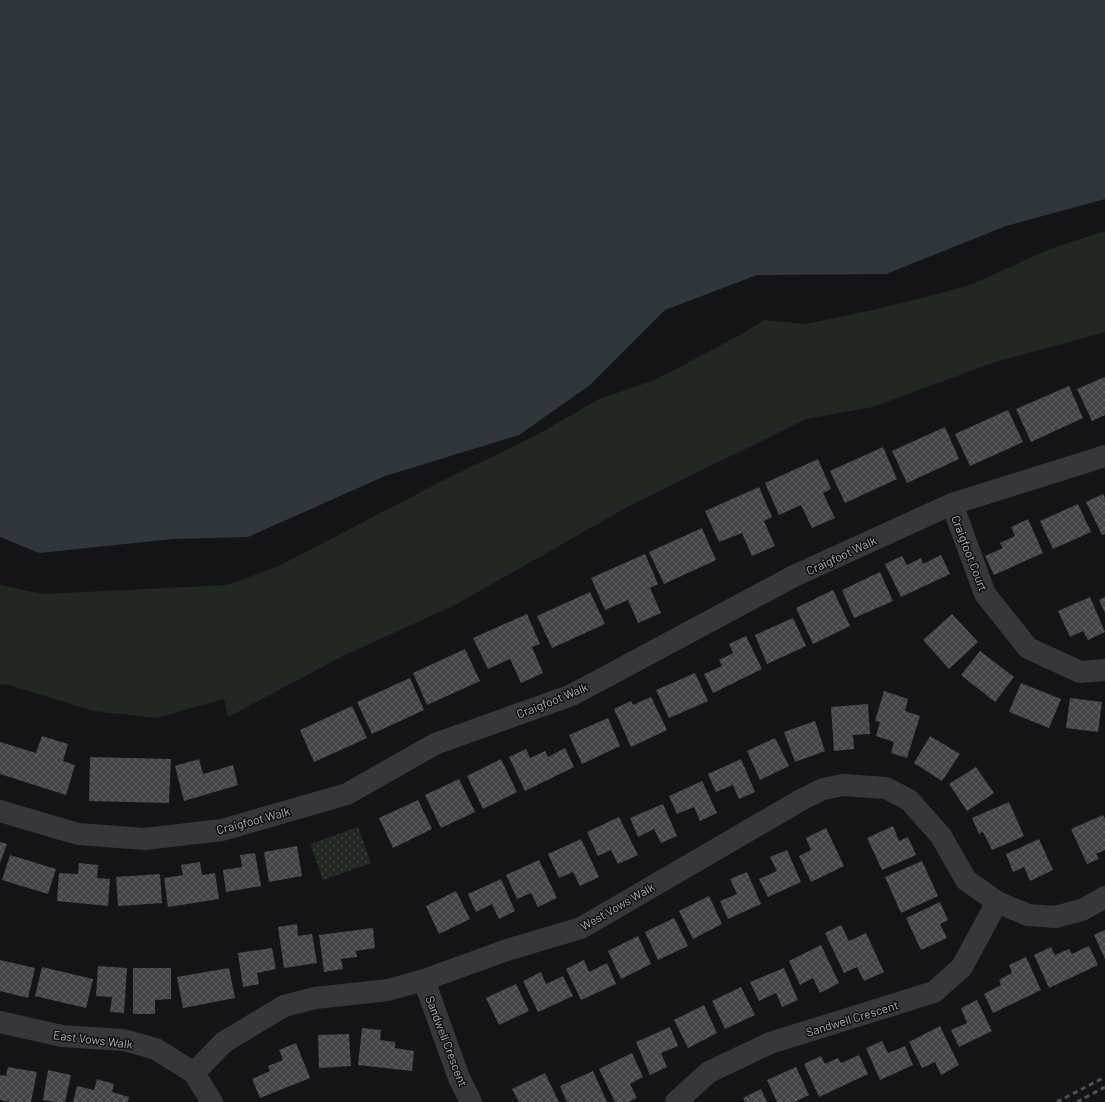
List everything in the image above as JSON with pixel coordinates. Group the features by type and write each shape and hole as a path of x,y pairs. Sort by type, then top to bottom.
{"street":[{"name":"Craigfoot Walk","path":"0,811 78,834 145,839 222,830 347,794 435,744 572,695 794,576 952,504 1105,456"},
{"name":"Craigfoot Court","path":"952,504 985,594 1028,648 1080,672 1105,670"},
{"name":"West Vows Walk","path":"194,1073 224,1042 284,1006 315,998 388,990 424,980 507,950 581,928 822,789 843,785 886,788 909,800 941,836 966,880 998,902 1028,915 1055,916 1082,910 1105,897"},
{"name":"Sandwell Crescent","path":"676,1102 709,1072 770,1043 934,992 962,967 998,902"},
{"name":"Sandwell Crescent","path":"424,980 458,1078 471,1102"},
{"name":"East Vows Walk","path":"0,1022 62,1036 124,1040 156,1049 194,1073 212,1102"}],"shaded area":[{"path":"0,0 1105,0 1105,199 1006,226 886,274 757,275 665,310 590,385 519,435 385,476 248,537 173,539 39,553 0,537"},
{"path":"1105,231 1105,332 992,363 873,407 806,419 627,507 457,604 341,657 228,717 224,699 156,718 94,711 9,685 0,684 0,585 43,594 228,585 281,565 442,481 537,435 599,399 655,380 742,334 764,320 806,324 922,298 970,285 1050,249"},
{"path":"358,827 371,863 323,880 310,844"}],"building":[{"path":"1105,377 1105,415 1092,421 1077,389"},
{"path":"1069,386 1083,418 1031,442 1016,409"},
{"path":"1008,410 1023,442 970,466 955,434"},
{"path":"945,427 959,459 907,483 892,451"},
{"path":"883,447 897,479 845,503 830,471"},
{"path":"818,459 831,489 823,493 835,518 812,528 801,505 779,515 765,483"},
{"path":"759,487 772,517 764,521 775,546 752,556 742,533 719,542 705,511"},
{"path":"1103,494 1105,498 1105,534 1102,535 1086,502"},
{"path":"1078,504 1091,532 1053,549 1040,521"},
{"path":"1028,519 1043,553 994,575 985,556 1003,548 1000,543 1015,536 1011,527"},
{"path":"702,528 716,560 664,584 649,552"},
{"path":"645,554 658,584 650,588 661,613 638,623 628,600 605,610 591,578"},
{"path":"941,555 950,574 901,597 885,564 902,556 907,565 921,558 923,564"},
{"path":"880,572 893,601 854,618 842,590"},
{"path":"833,590 850,626 813,644 796,608"},
{"path":"590,592 605,624 552,648 537,616"},
{"path":"1090,597 1105,632 1088,640 1083,631 1070,637 1058,611"},
{"path":"1105,597 1105,613 1099,600"},
{"path":"527,614 540,644 532,647 543,673 521,683 510,659 488,669 473,638"},
{"path":"952,614 978,642 949,669 923,640"},
{"path":"793,618 806,646 767,664 755,635"},
{"path":"746,636 762,669 713,693 704,674 722,666 719,660 733,653 729,644"},
{"path":"465,649 480,681 427,705 413,673"},
{"path":"980,651 1014,677 995,702 961,675"},
{"path":"695,673 708,701 669,718 656,690"},
{"path":"410,678 424,710 372,734 357,702"},
{"path":"1021,683 1061,699 1049,728 1009,712"},
{"path":"884,691 908,699 905,711 920,716 907,758 891,753 894,742 876,736 880,722 875,721"},
{"path":"651,697 667,730 631,747 614,709 631,701 633,705"},
{"path":"1070,698 1102,702 1098,732 1066,728"},
{"path":"868,704 870,734 853,735 854,749 834,751 831,707"},
{"path":"352,706 367,738 314,762 300,730"},
{"path":"608,718 620,746 582,764 569,735"},
{"path":"815,721 825,751 795,762 784,732"},
{"path":"42,736 68,744 63,761 75,765 66,795 0,774 0,742 36,753"},
{"path":"930,736 960,754 942,781 914,763"},
{"path":"775,738 789,766 760,780 747,751"},
{"path":"565,748 574,767 525,791 509,757 526,749 530,758 545,751 548,757"},
{"path":"90,757 171,759 169,803 89,801"},
{"path":"199,759 203,774 233,765 238,785 184,801 175,766"},
{"path":"501,759 517,792 483,809 467,776"},
{"path":"741,759 755,792 739,799 733,785 716,792 708,774"},
{"path":"976,767 994,793 967,811 949,784"},
{"path":"459,779 475,812 441,828 425,795"},
{"path":"702,781 717,813 700,821 694,807 677,814 669,796"},
{"path":"418,800 432,829 393,848 379,818"},
{"path":"1009,802 1024,836 992,850 983,832 979,834 972,818"},
{"path":"663,804 677,836 661,843 654,829 638,837 630,818"},
{"path":"1103,815 1105,819 1105,850 1096,854 1099,859 1087,864 1071,829"},
{"path":"619,817 638,855 618,864 611,850 598,856 587,832"},
{"path":"893,826 899,841 908,837 916,855 882,870 867,838"},
{"path":"826,828 844,866 811,882 799,856 811,850 806,838"},
{"path":"581,839 599,877 580,886 573,872 559,878 548,854"},
{"path":"1039,839 1053,870 1030,881 1024,867 1013,872 1006,854"},
{"path":"0,842 7,844 0,863"},
{"path":"297,846 302,876 269,882 264,852"},
{"path":"787,850 801,882 768,897 759,879 777,871 770,857"},
{"path":"255,853 261,886 226,892 223,870 242,867 240,855"},
{"path":"10,855 56,869 48,894 2,880"},
{"path":"539,860 557,898 538,907 531,893 517,899 506,875"},
{"path":"922,861 938,896 901,913 885,877"},
{"path":"200,862 202,875 215,873 219,899 168,907 164,878 183,875 181,865"},
{"path":"79,863 98,865 97,878 110,879 108,906 57,901 59,873 78,874"},
{"path":"747,872 761,904 728,919 720,901 737,894 730,879"},
{"path":"160,874 162,903 118,906 116,877"},
{"path":"501,879 515,911 499,919 492,904 476,912 468,894"},
{"path":"456,891 470,919 439,934 426,906"},
{"path":"709,896 722,924 693,939 679,911"},
{"path":"940,902 948,920 940,924 947,938 921,950 906,918"},
{"path":"674,918 688,946 658,960 645,932"},
{"path":"297,924 298,936 312,934 317,963 284,968 278,927"},
{"path":"841,925 849,941 866,933 884,972 864,981 857,967 844,973 825,933"},
{"path":"373,928 375,948 356,951 357,957 341,959 343,969 324,972 319,935"},
{"path":"1105,930 1105,959 1094,935"},
{"path":"638,936 651,964 621,979 608,951"},
{"path":"821,945 839,983 820,993 813,978 800,985 789,961"},
{"path":"1089,946 1098,965 1049,988 1034,955 1051,947 1055,955 1069,949 1072,954"},
{"path":"272,948 276,969 257,973 259,984 243,987 238,953"},
{"path":"1026,957 1041,990 993,1013 984,994 1001,985 999,980 1012,973 1009,965"},
{"path":"0,960 35,968 28,998 0,991"},
{"path":"584,960 589,972 607,963 616,984 581,1000 566,969"},
{"path":"98,966 127,968 124,1013 110,1012 112,997 96,996"},
{"path":"42,967 93,979 86,1008 35,996"},
{"path":"133,968 171,968 171,999 155,1000 155,1014 133,1014"},
{"path":"229,968 235,998 183,1008 177,977"},
{"path":"784,968 798,1000 782,1007 776,993 759,1001 750,982"},
{"path":"541,972 546,984 563,976 573,996 538,1012 523,981"},
{"path":"516,984 529,1011 499,1025 486,998"},
{"path":"741,987 755,1015 725,1029 712,1001"},
{"path":"977,1000 992,1031 959,1047 951,1030 967,1023 961,1008"},
{"path":"704,1005 717,1033 688,1048 674,1020"},
{"path":"940,1026 959,1065 941,1075 935,1062 922,1068 909,1042"},
{"path":"670,1027 678,1046 661,1053 667,1067 650,1075 636,1042"},
{"path":"362,1028 381,1030 380,1040 395,1042 395,1048 414,1051 412,1071 358,1065"},
{"path":"349,1034 351,1066 319,1068 318,1035"},
{"path":"882,1041 888,1053 905,1046 913,1065 880,1080 866,1048"},
{"path":"296,1043 310,1078 260,1098 252,1079 270,1071 268,1066 283,1060 279,1050"},
{"path":"632,1053 643,1077 630,1084 637,1098 628,1102 615,1102 599,1069"},
{"path":"859,1055 868,1074 819,1097 804,1064 821,1056 825,1064 838,1058 841,1063"},
{"path":"8,1067 37,1072 31,1102 11,1102 0,1100 0,1075 6,1076"},
{"path":"796,1067 809,1095 794,1102 777,1102 767,1080"},
{"path":"48,1070 71,1075 65,1102 43,1100"},
{"path":"593,1071 607,1102 567,1102 560,1086"},
{"path":"545,1073 559,1102 519,1102 512,1089"},
{"path":"97,1079 114,1084 112,1092 129,1097 128,1102 73,1102 77,1086 94,1090"},
{"path":"761,1089 767,1102 745,1102 743,1098"}],"railway":[{"path":"1057,1102 1105,1077"},
{"path":"1077,1102 1105,1087"}]}
